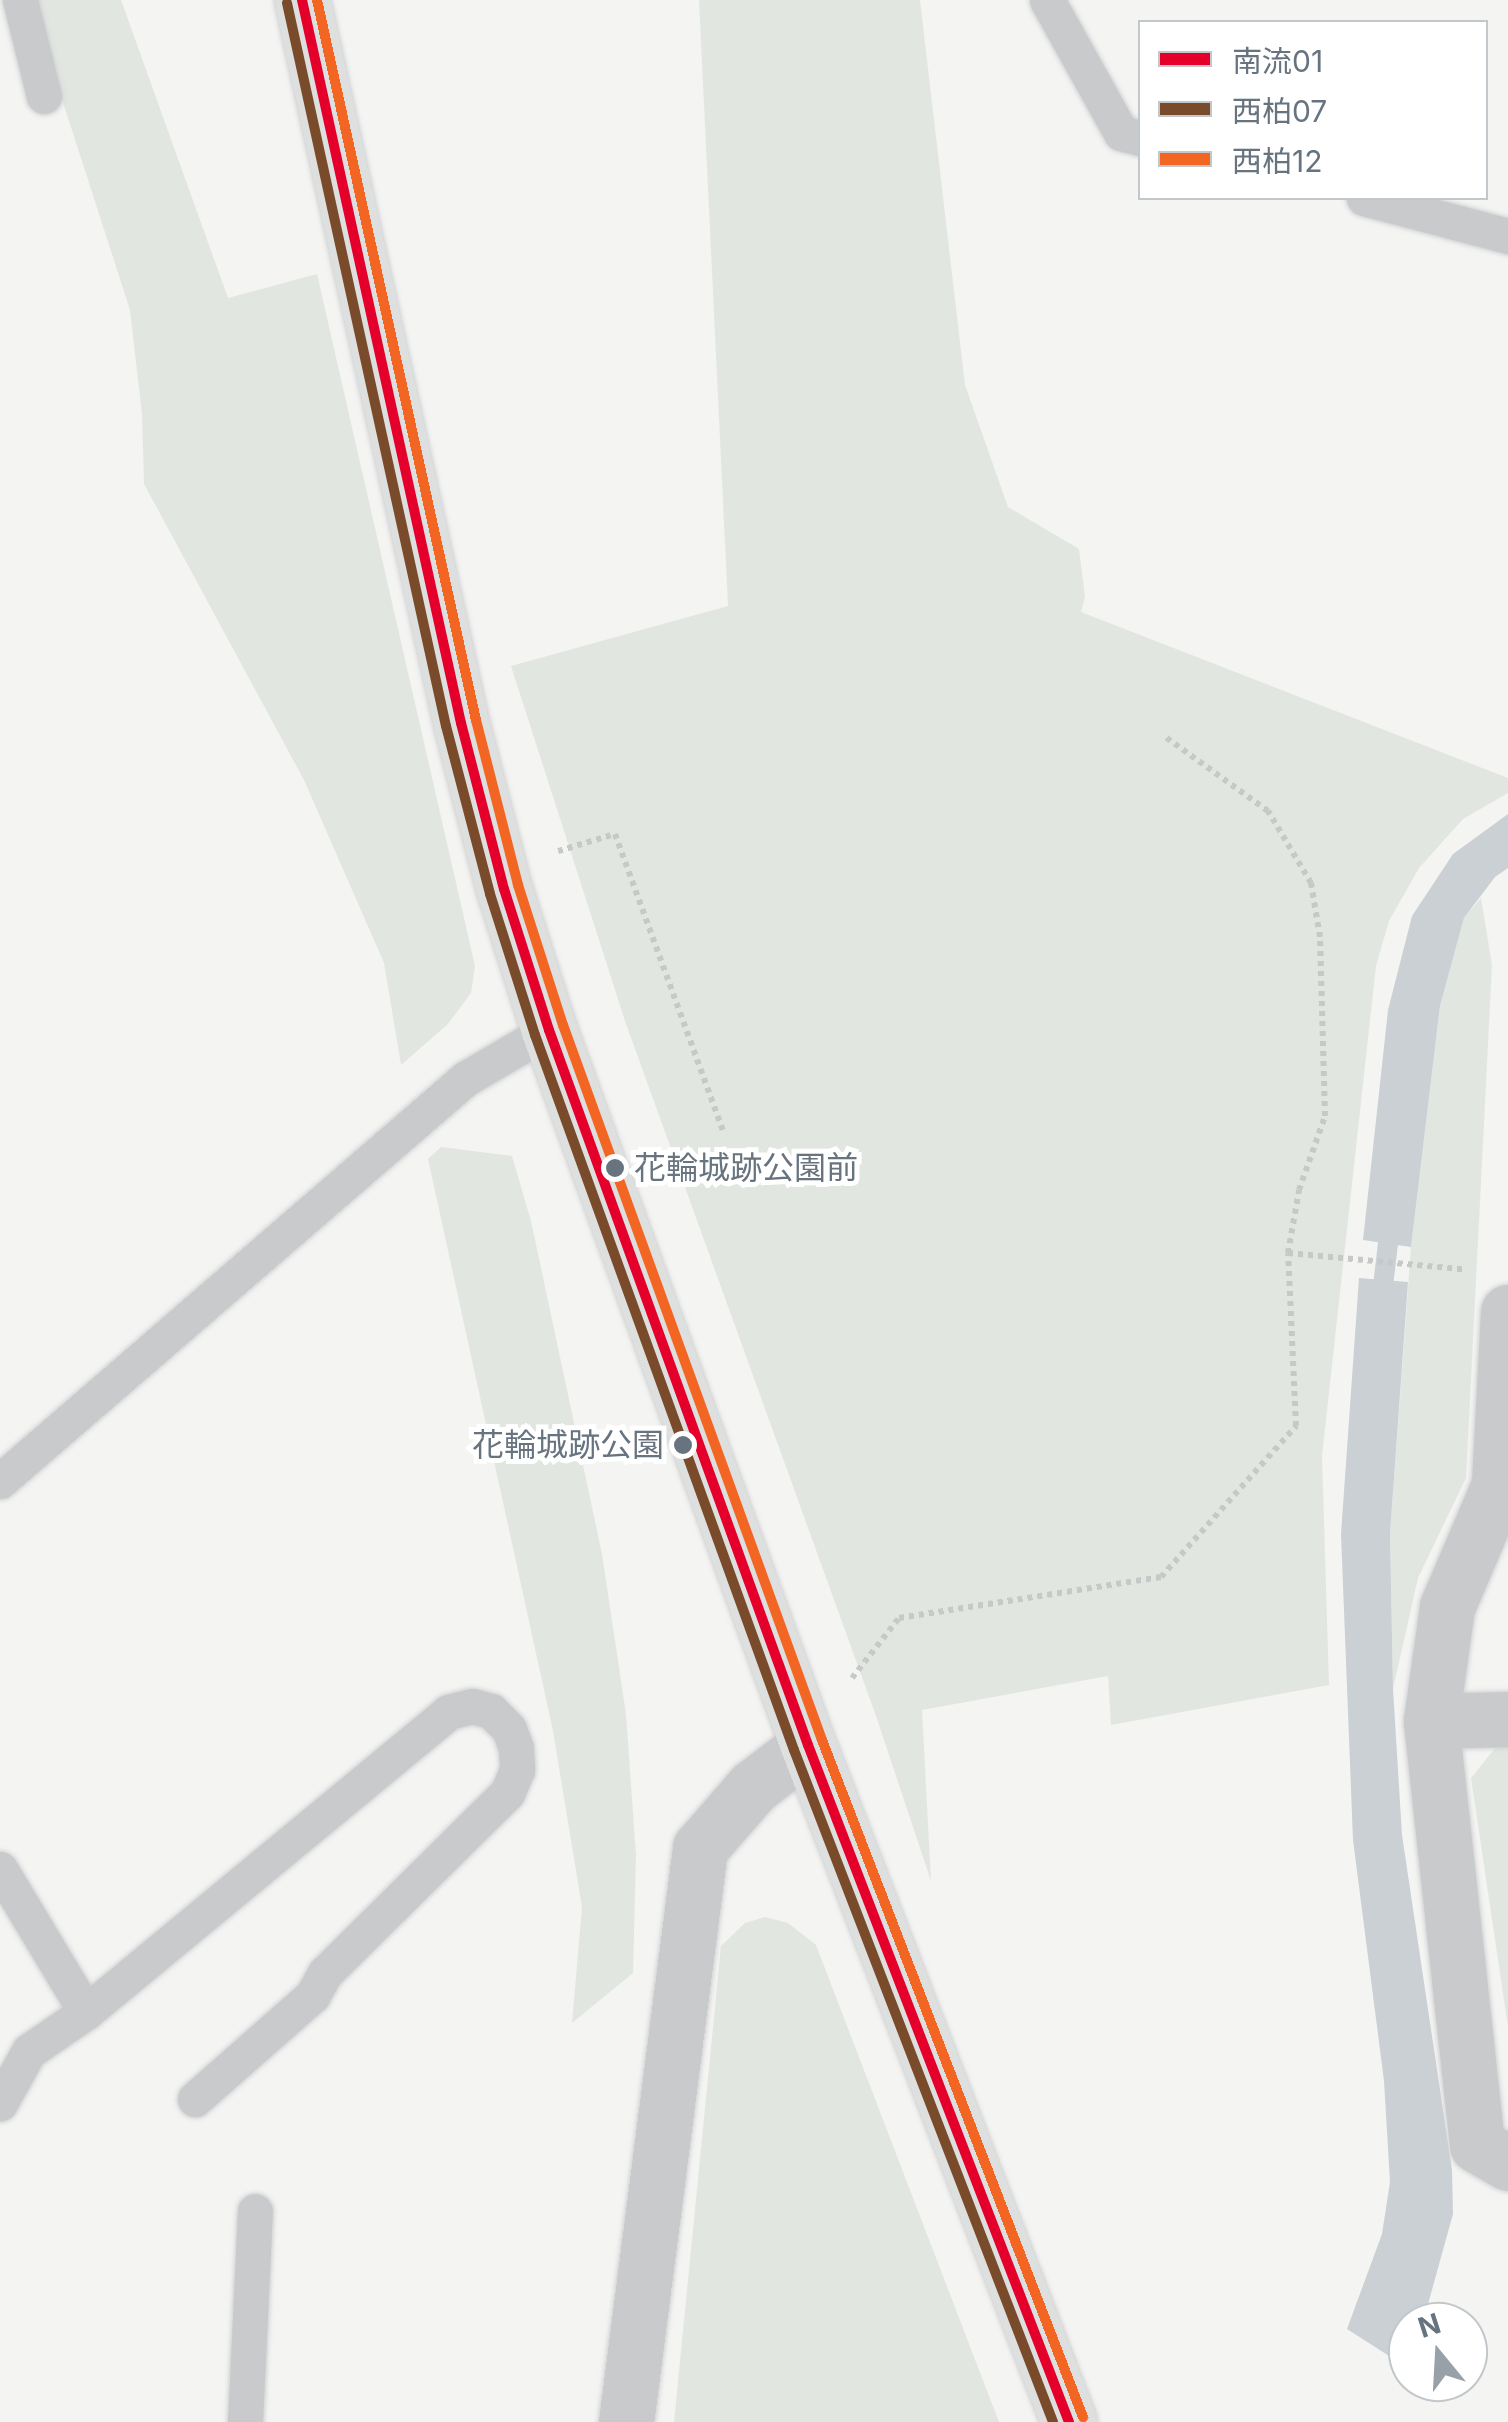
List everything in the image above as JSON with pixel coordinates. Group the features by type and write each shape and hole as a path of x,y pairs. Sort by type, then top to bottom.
{"main road":[{"path":"302,0 461,723 504,889 549,1030 808,1744 1069,2422"}],"street":[{"path":"1508,1312 1499,1485 1448,1606 1431,1721 1477,2146 1508,2162"},
{"path":"1431,1721 1508,1719"},
{"path":"626,2422 700,1848 753,1787 808,1744"}],"lane":[{"path":"20,0 44,96"},
{"path":"1047,0 1121,133 1138,137"},
{"path":"1372,200 1508,236"},
{"path":"0,1481 465,1080 549,1030"},
{"path":"0,2103 28,2051 86,2012 448,1712 472,1706 491,1711 509,1729 516,1748 517,1770 507,1793 324,1972 312,1996 195,2099"},
{"path":"0,1870 86,2012"},
{"path":"245,2422 255,2211"}],"path":[{"path":"852,1678 899,1618 1161,1577 1296,1426 1288,1253 1300,1190 1325,1116 1320,938 1311,883 1268,811 1164,736"},
{"path":"556,852 615,834 723,1130"},
{"path":"1288,1253 1471,1270"}],"shaded area":[{"path":"37,0 121,0 228,298 317,274 475,966 471,993 448,1024 401,1065 384,963 304,780 144,484 142,414 130,310 59,90"},
{"name":"花輪城跡公園","path":"699,0 920,0 965,385 1008,507 1079,549 1085,597 1081,612 1508,778 1508,793 1463,819 1419,868 1389,921 1376,966 1322,1456 1329,1685 1111,1725 1108,1676 922,1710 931,1881 876,1716 626,1024 511,666 728,606"},
{"path":"1508,814 1508,868 1495,877 1464,918 1440,1006 1411,1247 1363,1240 1388,1010 1412,916 1453,854"},
{"path":"1481,898 1492,965 1466,1478 1418,1578 1393,1689 1390,1534 1411,1247 1440,1006 1464,918"},
{"path":"441,1147 512,1156 531,1221 602,1554 626,1714 636,1855 633,1973 572,2023 582,1907 553,1731 428,1159"},
{"path":"1359,1278 1408,1282 1390,1534 1393,1689 1402,1835 1452,2170 1453,2214 1429,2302 1388,2302 1388,2355 1347,2329 1382,2234 1390,2182 1384,2081 1353,1840 1341,1534"},
{"path":"1500,1742 1508,1742 1508,2027 1471,1778"},
{"path":"765,1917 788,1923 816,1945 999,2422 674,2422 721,1946 745,1923"}],"waterway":[{"path":"1381,1303 1391,1218"}],"transit line":[{"name":"南流01","path":"302,0 461,723 504,889 549,1030 808,1745 1069,2422"},
{"name":"西柏12","path":"317,0 476,720 518,885 563,1025 822,1740 1083,2417"},
{"name":"西柏07","path":"287,3 446,726 490,894 535,1035 794,1750 1053,2422"}],"place":[{"name":"花輪城跡公園前","path":"615,1168"},
{"name":"花輪城跡公園","path":"683,1445"}]}
